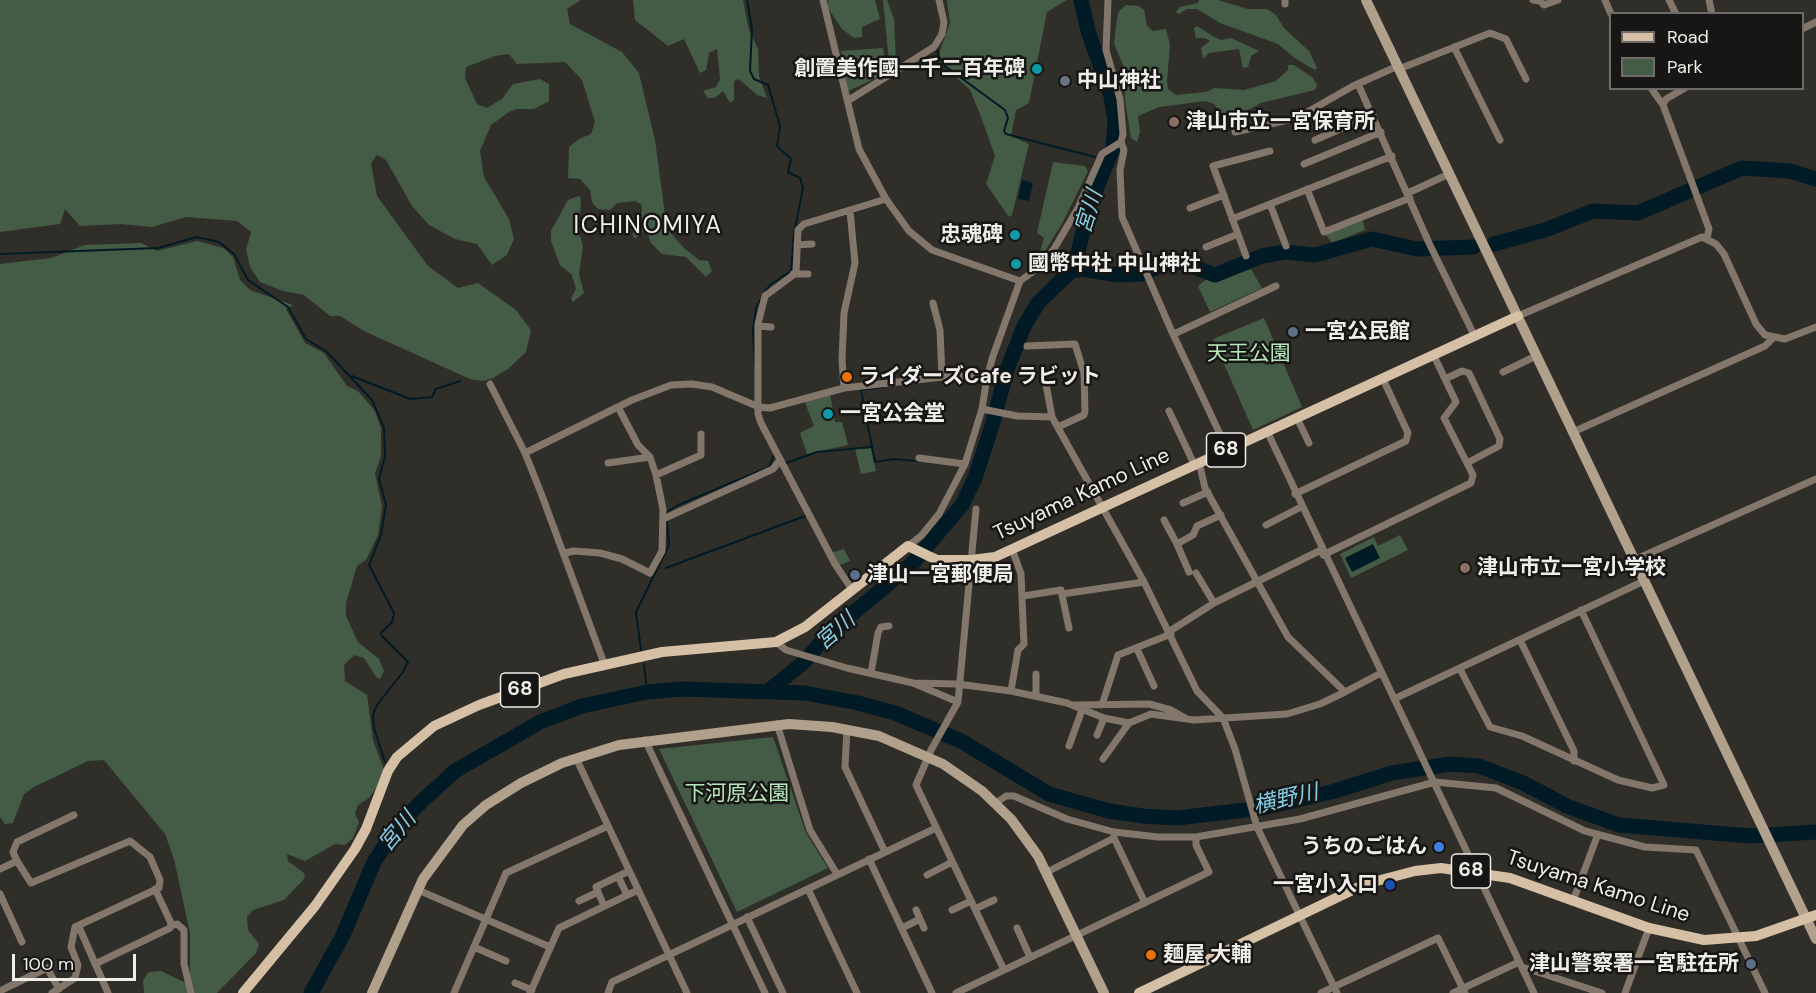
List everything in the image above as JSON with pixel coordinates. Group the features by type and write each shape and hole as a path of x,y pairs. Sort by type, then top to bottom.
{"main road":[{"name":"Tsuyama Kamo Line","path":"911,548 929,558 971,560 995,557 1518,316"},
{"name":"68","path":"243,993 310,914 355,849 366,830 388,771 409,744 434,726 479,705 564,674 662,652 776,642 805,627 851,588 911,548"},
{"name":"Tsuyama Kamo Line","path":"1138,993 1365,884 1390,876 1441,868 1510,878 1649,928 1704,939 1739,939 1773,932 1811,917"}],"street":[{"path":"824,0 843,89 849,100 852,127 859,149 886,200 909,231 932,250 1020,281"},
{"path":"849,100 934,46 942,34 944,22 939,0"},
{"path":"911,548 939,514 964,464 982,410 987,377 1020,281 1038,268 1054,249 1078,208 1102,154 1120,143 1123,134 1120,99 1106,50 1108,0"},
{"path":"1366,0 1744,789 1781,864 1811,917 1816,939"},
{"path":"1533,0 1540,1 1544,5 1558,0"},
{"path":"1235,132 1297,118 1358,84 1490,33 1506,39 1526,79"},
{"path":"1454,47 1500,140"},
{"path":"1358,84 1476,337"},
{"path":"1652,90 1663,105 1694,188 1709,229 1707,238"},
{"path":"1663,105 1666,99 1681,90"},
{"path":"1315,140 1373,115"},
{"path":"1304,164 1381,132"},
{"path":"1120,143 1124,150 1120,170 1122,217 1227,449"},
{"path":"1246,256 1213,166 1270,151"},
{"path":"1232,219 1392,156"},
{"path":"1307,189 1324,232 1409,196 1449,174"},
{"path":"1190,208 1224,195"},
{"path":"851,588 835,564 761,423 757,406 758,326 765,296 796,273 798,230 804,224 886,200"},
{"path":"1270,204 1286,246"},
{"path":"844,388 843,330 855,263 850,212"},
{"path":"1206,247 1238,234"},
{"path":"1518,316 1694,238 1707,238 1724,254 1756,324 1765,335 1785,339 1816,327"},
{"path":"797,245 812,244"},
{"path":"793,274 808,274"},
{"path":"1174,334 1276,286"},
{"path":"933,303 940,330 942,377"},
{"path":"758,326 771,327"},
{"path":"1574,432 1765,346 1773,338"},
{"path":"1027,346 1075,344 1084,373 1085,411 1084,415 1058,427"},
{"path":"1102,705 1118,655 1132,648 1137,649 1170,632 1214,603 1257,581 1471,483 1473,475 1444,418 1456,402 1434,356"},
{"path":"1503,372 1536,356"},
{"path":"1445,379 1462,371 1469,373 1500,439 1499,446 1467,463"},
{"path":"525,453 646,393 681,383 712,387 757,406 779,406 844,388 942,377 987,377"},
{"path":"1295,494 1406,441 1408,433 1383,379"},
{"path":"490,384 525,453 565,553 605,666"},
{"path":"1046,384 1052,417 1144,582 1197,691 1223,718 1243,776 1256,824 1336,990"},
{"path":"565,553 574,550 600,553 622,559 650,573 662,551 666,518 656,475 650,457 638,445 618,407"},
{"path":"982,410 1052,417"},
{"path":"1169,411 1197,463 1208,492 1288,637 1345,692"},
{"path":"1297,418 1309,443"},
{"path":"1267,431 1322,552 1478,872 1534,993"},
{"path":"656,475 701,455 701,434"},
{"path":"608,462 650,457"},
{"path":"919,458 964,464"},
{"path":"666,518 773,469 780,460"},
{"path":"1634,560 1816,479"},
{"path":"1183,503 1208,492"},
{"path":"1266,525 1301,507"},
{"path":"976,509 961,685 956,704 930,753 916,786 1004,970"},
{"path":"1177,544 1193,535 1197,526 1221,515"},
{"path":"1164,520 1193,573 1214,603"},
{"path":"1011,691 1018,650 1024,644 1023,596 1019,564 1012,549"},
{"path":"1394,699 1644,580"},
{"path":"1062,594 1144,582"},
{"path":"1023,596 1061,590 1070,628"},
{"path":"1460,669 1490,727 1522,736 1618,780 1652,788 1664,785 1581,610"},
{"path":"871,673 880,627 889,627"},
{"path":"1520,640 1575,751 1574,761"},
{"path":"776,642 786,650 913,683 961,685 1011,691 1067,704 1104,718 1129,723"},
{"path":"1137,649 1154,686"},
{"path":"1103,759 1129,723 1138,717 1151,714 1188,719 1223,718 1300,711 1345,692 1381,673"},
{"path":"1036,674 1036,696"},
{"path":"913,683 956,704"},
{"path":"1067,704 1160,706 1188,719"},
{"path":"1137,704 1138,717"},
{"path":"1068,746 1082,710"},
{"path":"1097,735 1104,718"},
{"path":"777,724 810,830 837,874"},
{"path":"372,993 417,890 439,853 463,825 486,805 521,783 576,758 619,745 777,724 812,724 847,729 879,736 930,753 996,803 1028,840 1047,872 1104,993"},
{"path":"847,729 845,767 885,852"},
{"path":"645,741 765,993"},
{"path":"576,758 687,993"},
{"path":"996,803 1006,796 1014,796 1067,819 1114,835 1196,837 1371,802 1434,782 1496,788 1554,818 1598,834 1645,847 1696,850 1765,993"},
{"path":"0,991 47,968 56,991 75,978 78,965 71,946 73,929 161,885 150,857 130,841 31,884 13,852 17,842 74,815"},
{"path":"454,993 506,873 608,826"},
{"path":"608,993 612,982 936,828"},
{"path":"1573,901 1598,834"},
{"path":"1047,872 1114,835"},
{"path":"1114,835 1145,903"},
{"path":"956,993 1209,872 1196,845 1196,837"},
{"path":"869,859 932,993"},
{"path":"0,869 17,861"},
{"path":"927,874 952,862"},
{"path":"604,906 596,887 629,871"},
{"path":"618,876 627,895"},
{"path":"155,889 171,926"},
{"path":"808,889 857,993"},
{"path":"417,890 550,947"},
{"path":"515,983 531,992 559,928 638,890"},
{"path":"579,901 598,892"},
{"path":"0,894 22,942"},
{"path":"975,909 993,900"},
{"path":"952,910 971,901"},
{"path":"916,910 924,928"},
{"path":"747,917 783,993"},
{"path":"902,928 920,919"},
{"path":"95,964 166,932 171,926 177,924 184,930 183,964 191,993"},
{"path":"79,927 108,993"},
{"path":"1017,928 1030,957"},
{"path":"1625,993 1649,928"},
{"path":"1321,993 1336,990 1438,938 1464,991"},
{"path":"474,947 506,961"},
{"path":"1453,993 1464,991 1520,965 1602,993"}],"green space":[{"path":"0,0 581,0 567,9 570,24 622,52 639,73 655,140 667,229 684,248 699,260 708,261 712,271 706,277 686,257 662,254 651,243 646,229 636,238 633,237 633,228 642,211 641,204 635,201 617,203 610,210 598,209 592,202 590,190 580,179 568,178 569,147 579,139 591,134 595,122 582,80 565,62 517,64 509,54 495,56 466,67 465,78 477,104 487,108 502,99 513,84 540,79 549,84 549,101 534,109 517,109 509,112 491,125 480,151 484,177 509,219 514,239 507,255 492,265 477,244 455,239 429,225 412,206 386,160 377,155 371,163 377,196 428,266 458,288 478,283 516,310 531,330 526,352 508,369 493,378 483,381 470,379 364,331 340,316 330,316 304,295 283,291 260,282 250,267 246,250 251,232 237,221 186,217 152,227 121,224 80,226 65,209 60,224 0,232"},
{"path":"633,0 743,0 749,30 758,49 759,76 767,98 757,95 739,79 734,81 734,100 730,103 723,91 715,98 708,98 703,91 716,87 720,79 717,49 709,53 706,70 700,73 684,39 668,46 635,20"},
{"path":"828,0 875,0 880,19 862,27 862,37 854,38 842,29 828,8"},
{"path":"883,0 887,0 894,19 896,61 889,62"},
{"path":"947,0 1067,0 1047,12 1029,103 1016,110 1011,136 1029,144 1012,215 1009,217 986,184 995,156 970,90 940,62 940,51 950,23"},
{"path":"1199,0 1218,0 1248,9 1267,9 1276,15 1284,28 1309,51 1317,68 1315,70 1296,59 1278,44 1220,23 1197,9 1187,9 1179,14 1176,12 1180,7 1198,3"},
{"path":"1126,5 1139,6 1144,10 1147,26 1153,31 1166,29 1170,45 1168,89 1176,95 1206,92 1214,88 1244,90 1276,81 1288,70 1288,65 1294,65 1313,78 1317,85 1315,90 1261,103 1239,115 1223,115 1214,104 1206,101 1159,107 1138,116 1140,132 1137,142 1131,138 1125,100 1124,67 1114,44 1119,11"},
{"path":"1197,26 1221,40 1231,38 1259,51 1251,56 1248,67 1243,68 1239,49 1209,53 1203,59 1201,48 1210,41 1205,38 1196,38 1194,28"},
{"path":"883,48 887,73 848,91 841,51"},
{"path":"1053,162 1085,166 1088,171 1063,222 1045,251 1033,260 1032,258 1040,251 1044,238 1037,233"},
{"path":"579,196 581,199 579,233 583,246 579,274 584,293 573,302 571,298 576,289 572,275 560,265 551,241 551,231 568,200"},
{"path":"1362,217 1365,230 1332,243 1324,232"},
{"path":"197,241 223,248 233,257 240,280 250,290 293,305 286,309 305,343 324,353 347,386 358,391 375,411 381,429 381,456 375,474 382,506 378,535 366,560 357,566 346,603 346,616 358,642 379,659 384,671 380,679 376,677 364,658 354,655 344,665 345,681 367,695 373,740 384,770 377,787 369,798 358,805 355,814 359,822 353,838 345,845 335,844 305,861 287,854 288,861 304,873 305,878 284,900 253,910 247,917 248,930 259,944 256,953 217,993 144,993 143,980 149,972 161,971 184,982 190,977 190,933 174,859 165,834 104,760 88,761 34,787 24,794 13,823 5,824 0,817 0,264 51,258 85,245 141,243 157,251"},
{"path":"1251,269 1262,288 1210,312 1198,286 1209,277 1223,278"},
{"name":"天王公園","path":"1264,318 1302,407 1253,430 1213,339"},
{"path":"830,393 835,422 842,422 848,445 807,454 800,433 814,426 804,400"},
{"path":"871,448 876,471 861,474 855,449"},
{"path":"1400,535 1408,550 1351,578 1340,554 1374,537 1378,546"},
{"path":"844,549 850,561 838,566 830,553"},
{"name":"下河原公園","path":"773,737 806,833 828,868 737,912 659,749"}],"water":[{"path":"1022,180 1033,183 1029,201 1018,199"},
{"path":"1373,544 1380,558 1352,572 1345,558"}],"waterway":[{"path":"747,0 752,29 750,71 754,79 768,85 780,126 777,146 791,159 788,172 800,178 803,188 794,234 791,271 770,285 765,292"},
{"name":"宮川","path":"767,692 804,662 826,636 912,564 962,505 975,478 1007,370 1024,326 1038,303 1071,271 1076,260 1090,204 1113,148 1115,122 1111,96 1088,31 1081,0"},
{"path":"937,47 938,55 945,66 1005,110 1008,118 1004,131 1006,134 1095,157"},
{"path":"1494,244 1545,230 1593,211 1638,213 1742,168 1790,171 1816,179"},
{"path":"0,254 158,248 197,237 219,242 234,254 248,280 288,307 306,339 327,352 372,400 384,428 385,456 379,479 386,505 381,535 369,565 394,613 392,622 381,633 382,636 408,662 377,705 373,715 374,728 385,762"},
{"path":"1148,271 1175,260 1215,275 1262,256 1285,252 1315,255 1372,239 1417,249 1474,247"},
{"path":"1071,271 1082,269 1118,275 1142,274"},
{"path":"755,364 753,331 756,308 761,299"},
{"path":"352,376 410,399 432,397 436,389 460,381"},
{"path":"884,387 861,390 875,462 893,459 917,461"},
{"path":"786,463 817,452 872,447"},
{"path":"641,650 636,612 669,545 666,513 678,505 769,467 774,455"},
{"path":"666,568 805,516"},
{"path":"644,664 647,692"},
{"name":"横野川","path":"311,993 343,935 374,862 397,827 455,771 540,722 582,706 647,692 681,689 805,693 858,703 895,713 961,741 1049,794 1109,811 1143,816 1177,818 1263,808 1335,791 1392,773 1450,764 1479,766 1523,783 1569,807 1619,825 1750,836 1816,832"}],"place":[{"name":"創置美作國一千二百年碑","path":"1037,69"},
{"name":"中山神社","path":"1065,81"},
{"name":"津山市立一宮保育所","path":"1174,122"},
{"name":"忠魂碑","path":"1015,235"},
{"name":"國幣中社 中山神社","path":"1016,264"},
{"name":"一宮公民館","path":"1293,332"},
{"name":"ライダーズCafe ラビット","path":"847,377"},
{"name":"一宮公会堂","path":"828,414"},
{"name":"津山市立一宮小学校","path":"1465,568"},
{"name":"津山一宮郵便局","path":"855,575"},
{"name":"うちのごはん","path":"1439,847"},
{"name":"一宮小入口","path":"1390,885"},
{"name":"麺屋 大輔","path":"1151,955"},
{"name":"津山警察署一宮駐在所","path":"1751,964"}],"district":[{"name":"ICHINOMIYA","path":"648,227"}]}
